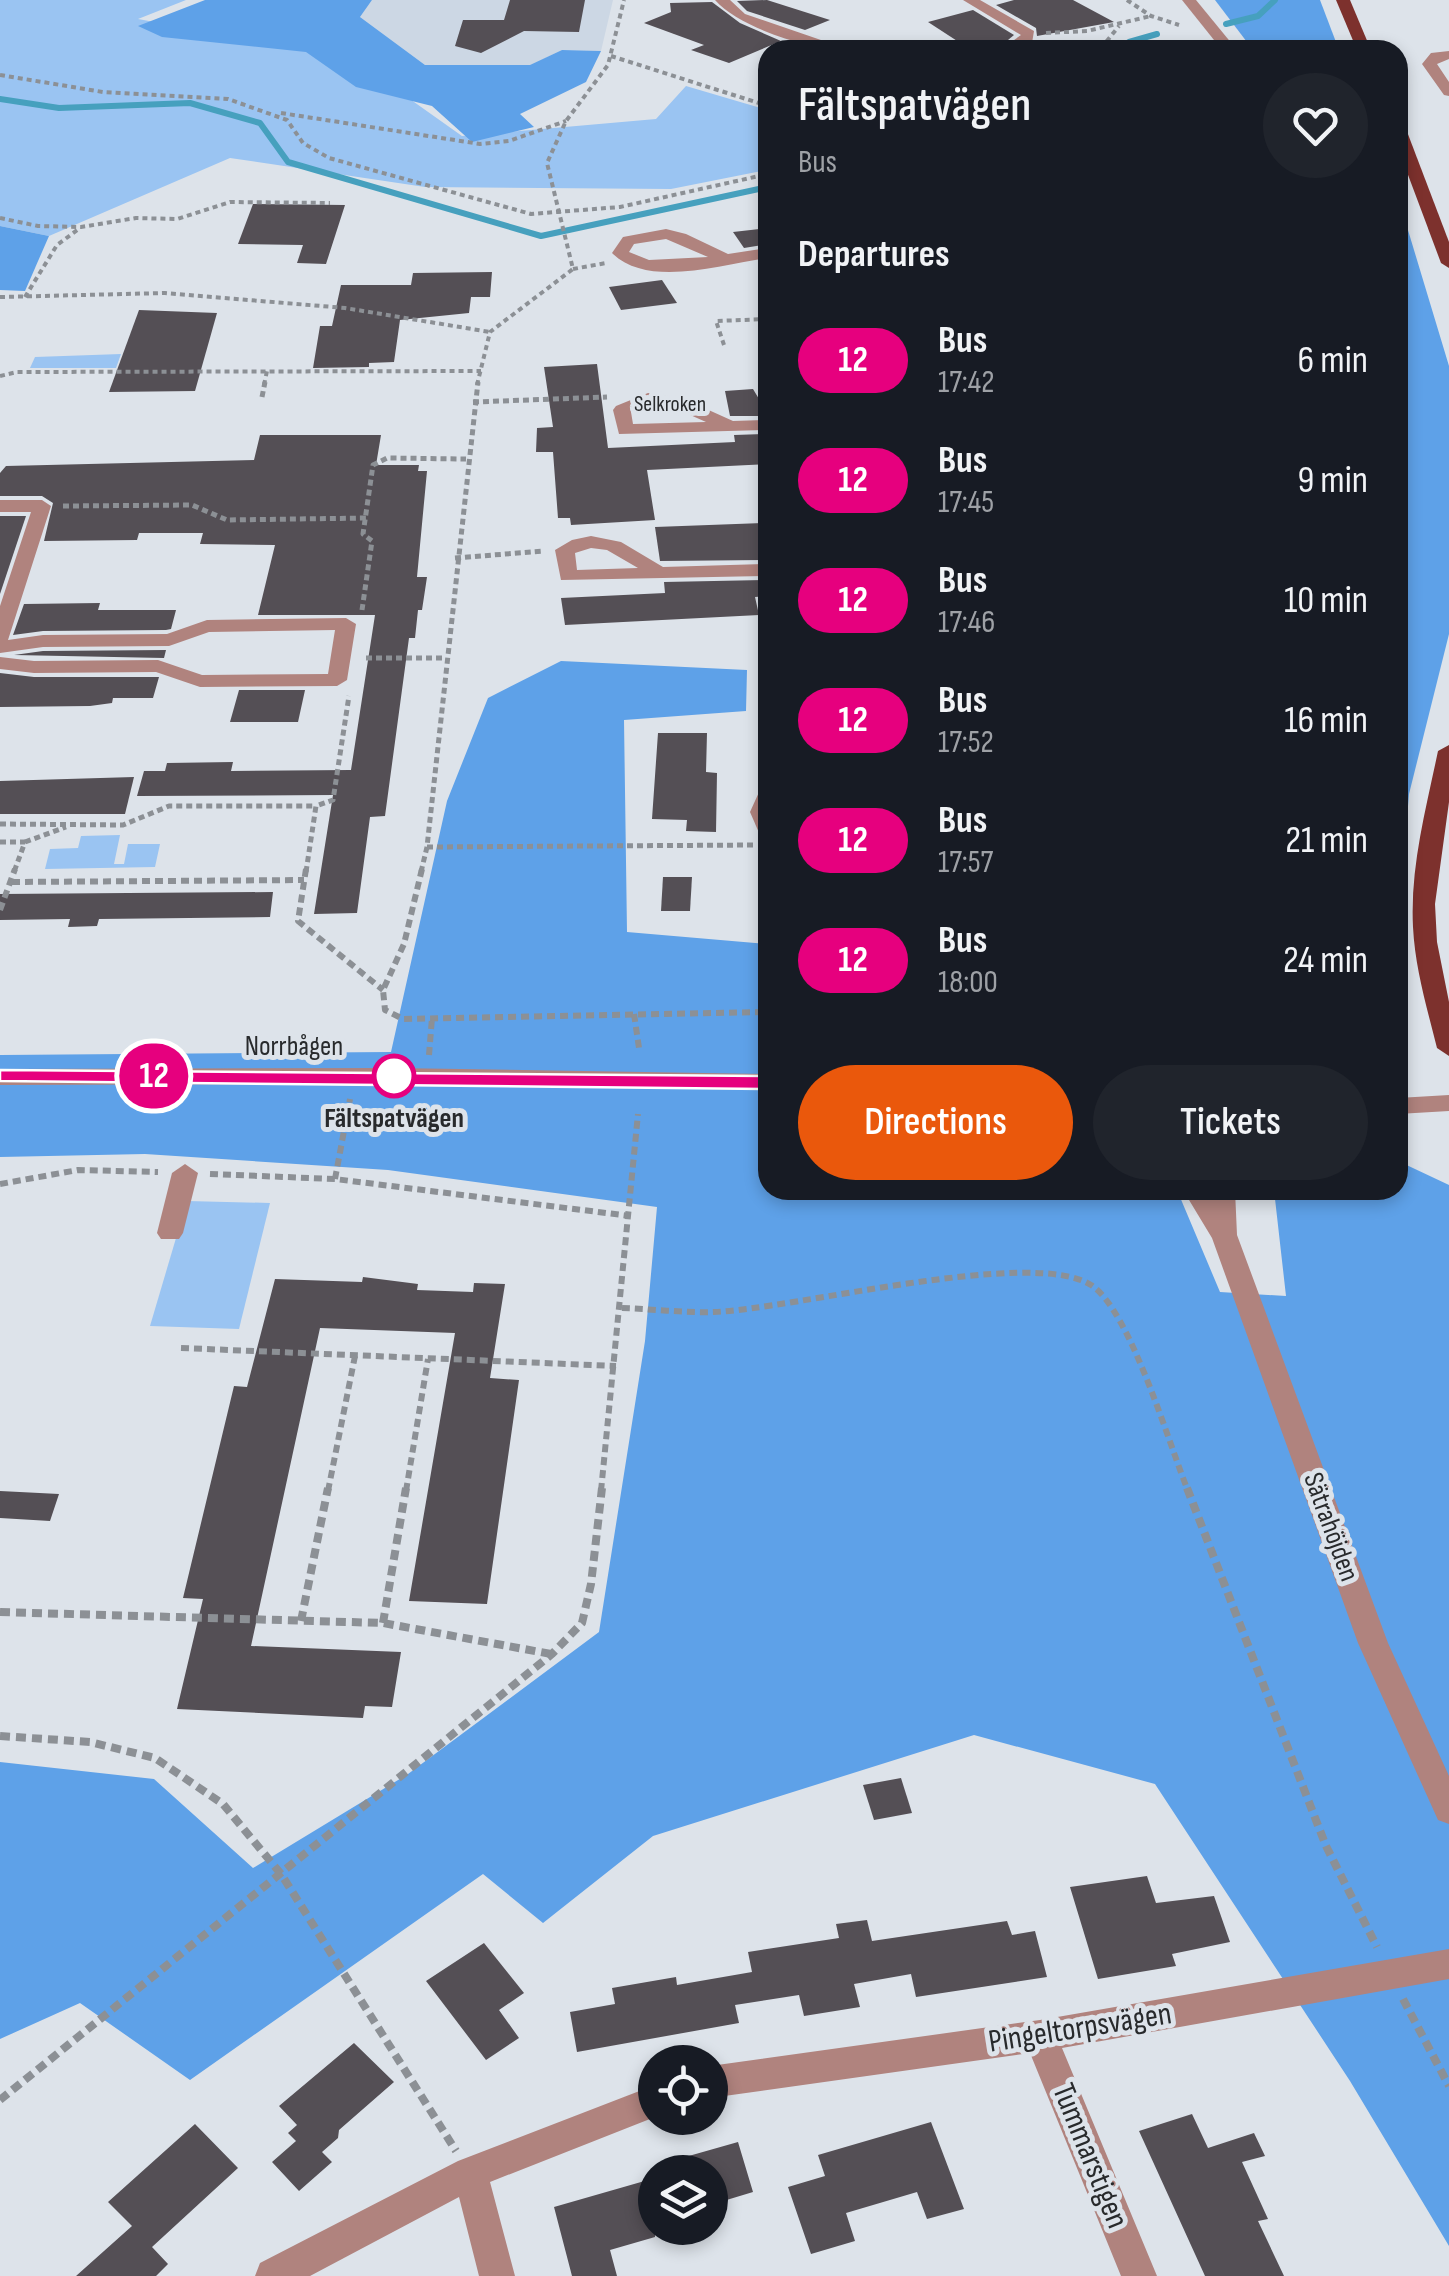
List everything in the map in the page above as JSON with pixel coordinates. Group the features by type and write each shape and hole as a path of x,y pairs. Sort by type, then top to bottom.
{"main road":[{"path":"1343,0 1360,40"},
{"path":"1408,155 1449,263"},
{"path":"1449,751 1432,824 1424,882 1429,968 1449,1048"}],"street":[{"path":"722,0 740,17 812,40"},
{"path":"970,0 1026,32 1025,40"},
{"path":"1189,0 1222,40"},
{"path":"1449,55 1436,56 1430,64 1449,92"},
{"path":"724,258 666,234 629,240 620,252 627,260 649,267 758,254"},
{"name":"Selkroken","path":"730,426 656,397 630,402 622,410 625,430 758,425"},
{"path":"0,506 42,506 0,638"},
{"path":"658,573 609,542 584,542 565,550 568,576 758,570"},
{"path":"0,647 43,641 169,640 207,626 346,624 347,658 337,680 200,682 158,666 34,668 0,662"},
{"name":"Norrbågen","path":"0,1077 378,1076 758,1082"},
{"path":"1408,1105 1449,1103"},
{"path":"170,1233 185,1173"},
{"name":"Sätrahöjden","path":"1202,1200 1225,1238 1373,1643 1449,1810"},
{"name":"Sätrahöjden","path":"1223,1200 1225,1238"},
{"name":"Pingeltorpsvägen","path":"728,2079 1040,2036 1449,1964"},
{"name":"Tummarstigen","path":"1040,2036 1139,2276"},
{"path":"273,2276 470,2173 638,2108"},
{"path":"470,2173 497,2276"}],"path":[{"path":"624,0 608,64 566,121 547,163 573,270 490,332 473,402 426,846 404,944 384,990 385,1010 403,1018 758,1012"},
{"path":"1128,0 1151,16 1174,21 1188,34"},
{"path":"1026,32 1120,25 1151,16"},
{"path":"1108,40 1120,25"},
{"path":"611,56 758,103"},
{"path":"0,75 103,92 228,98 275,113 480,144 508,141 566,121"},
{"path":"275,113 287,120 303,142 328,158 496,206 557,215 758,176"},
{"path":"0,218 38,226 82,227 136,218 177,219 230,202 330,204"},
{"path":"25,296 57,245 82,227"},
{"path":"0,297 165,293 345,308 490,332"},
{"path":"724,345 716,321 758,319"},
{"path":"262,397 267,371"},
{"path":"0,376 17,372 481,371"},
{"path":"473,402 603,396 630,402"},
{"path":"360,619 372,541 363,534 373,465 387,458 466,460"},
{"path":"42,506 192,505 227,520 366,518"},
{"path":"455,558 565,550"},
{"path":"0,824 124,825 169,806 316,806 333,800 347,658 444,658"},
{"path":"316,806 298,921 384,990"},
{"path":"0,842 25,842 73,824"},
{"path":"0,910 25,842"},
{"path":"426,846 758,844"},
{"path":"12,882 304,880"},
{"path":"634,1014 639,1048"},
{"path":"429,1054 432,1018"},
{"path":"335,1178 350,1099"},
{"path":"0,2100 552,1654 582,1623 591,1584 616,1366 638,1114"},
{"path":"0,1184 78,1170 335,1178 630,1216"},
{"path":"622,1308 714,1312 994,1274 1045,1271 1092,1286 1119,1314 1326,1846 1449,2086"},
{"path":"181,1348 616,1366"},
{"path":"301,1621 354,1356"},
{"path":"383,1624 428,1359"},
{"path":"0,1612 383,1624 552,1654"},
{"path":"0,1736 90,1742 155,1758 222,1804 281,1874 470,2173"}],"shaded area":[{"path":"0,0 186,0 138,19 352,58 462,136 656,119 686,86 758,107 758,172 671,189 425,187 230,158 49,236 0,226"},
{"path":"205,0 372,0 360,17 425,65 530,65 562,50 601,51 586,82 520,114 534,127 472,142 432,106 356,87 306,52 162,37 138,26"},
{"path":"372,0 613,0 601,51 562,50 531,65 425,65 360,17"},
{"path":"1215,0 1320,0 1335,40 1245,40"},
{"path":"0,226 49,236 25,291 0,290"},
{"path":"1408,230 1449,366 1449,634 1408,806"},
{"path":"121,354 116,368 30,368 35,357"},
{"path":"561,661 747,670 746,711 624,720 627,932 758,943 758,1200 1181,1200 1220,1292 1286,1296 1275,1200 1408,1200 1408,1166 1449,1185 1449,2246 1350,2081 1155,1784 974,1735 653,1836 543,1923 483,1874 190,2080 80,2003 0,2039 0,1762 154,1779 253,1868 408,1774 599,1632 645,1341 657,1207 388,1170 145,1154 0,1157 0,1055 391,1052 447,801 488,698"},
{"path":"120,835 114,864 124,864 128,844 160,844 155,867 45,869 50,849 78,848 81,836"},
{"path":"187,1201 270,1203 239,1329 150,1326"}],"building":[{"path":"510,0 585,0 579,32 524,31 481,53 455,46 463,20 504,20"},
{"path":"767,0 830,20 805,30 747,11 737,1"},
{"path":"1014,0 1073,0 1114,22 1037,36 1036,28 996,5"},
{"path":"712,2 740,23 779,40 758,40 758,51 729,63 691,50 704,45 644,23 671,12 670,3"},
{"path":"973,10 1014,35 1008,40 956,40 928,22"},
{"path":"253,204 345,205 326,264 297,263 303,245 238,244"},
{"path":"758,229 758,246 744,248 733,232"},
{"path":"492,272 490,297 471,297 469,313 400,320 394,362 369,363 369,367 313,368 320,326 332,326 341,285 411,285 413,273"},
{"path":"662,280 677,303 621,310 609,287"},
{"path":"139,310 217,313 195,391 109,392"},
{"path":"597,364 608,448 735,442 734,435 758,434 758,464 647,470 655,520 571,525 570,518 558,518 553,452 536,452 537,428 553,427 544,367"},
{"path":"753,389 758,397 758,416 730,416 725,391"},
{"path":"260,435 381,435 376,465 419,465 418,471 427,471 417,577 427,577 422,610 418,610 415,638 409,638 385,816 370,817 357,913 314,914 333,795 137,796 144,771 165,771 167,763 233,762 231,771 351,770 375,615 258,615 275,545 200,544 203,533 139,533 137,540 44,541 53,503 42,496 0,496 0,473 6,466 254,460"},
{"path":"0,516 26,516 0,594"},
{"path":"758,523 758,560 660,561 655,527"},
{"path":"758,580 758,615 565,625 561,598 665,593 664,582"},
{"path":"100,603 98,610 176,610 171,629 166,630 43,631 13,635 24,604"},
{"path":"166,650 164,658 14,655 43,651"},
{"path":"0,673 34,677 159,677 153,698 113,698 112,703 90,706 0,707"},
{"path":"239,690 305,690 298,722 230,722"},
{"path":"658,733 707,733 706,772 717,773 716,832 686,831 687,820 652,819"},
{"path":"134,777 125,814 0,814 0,781"},
{"path":"663,877 692,877 690,911 661,911"},
{"path":"273,892 270,917 99,919 97,926 68,927 70,919 0,920 0,894"},
{"path":"363,1277 418,1284 417,1290 473,1292 474,1283 505,1284 490,1378 519,1380 487,1604 409,1601 455,1333 320,1328 251,1646 401,1652 392,1707 365,1706 363,1718 177,1709 203,1599 183,1598 234,1386 247,1387 275,1279 362,1282"},
{"path":"0,1491 59,1494 50,1521 0,1518"},
{"path":"901,1778 912,1813 874,1820 863,1785"},
{"path":"1147,1876 1156,1903 1214,1896 1230,1942 1172,1954 1176,1966 1098,1979 1070,1887"},
{"path":"867,1920 872,1941 1007,1921 1012,1935 1035,1931 1047,1977 916,1997 911,1974 854,1984 860,2007 804,2016 799,1995 735,2005 739,2023 577,2052 570,2012 615,2004 612,1988 676,1977 677,1985 752,1972 748,1952 839,1938 836,1924"},
{"path":"484,1943 524,1993 499,2010 519,2038 486,2060 426,1981"},
{"path":"354,2043 394,2082 339,2130 338,2138 322,2152 332,2162 299,2191 272,2162 296,2141 288,2133 297,2125 279,2106"},
{"path":"1192,2114 1208,2148 1254,2133 1265,2156 1242,2162 1268,2219 1258,2221 1284,2276 1205,2276 1139,2131"},
{"path":"931,2122 964,2209 927,2219 917,2192 846,2213 855,2241 811,2254 788,2187 825,2176 818,2155"},
{"path":"195,2124 238,2168 152,2247 168,2264 156,2276 76,2276 132,2226 108,2202"},
{"path":"738,2142 753,2192 728,2200 728,2155 692,2155"},
{"path":"638,2183 638,2242 610,2250 617,2276 572,2276 554,2207"}],"waterway":[{"path":"1226,24 1258,16 1275,0"},
{"path":"1136,40 1157,34"},
{"path":"0,99 59,108 190,103 260,123 288,162 541,236 758,189"}],"bus line":[{"name":"12","path":"0,1077 362,1076 758,1082"}],"place":[{"name":"Fältspatvägen","path":"394,1076"}]}
